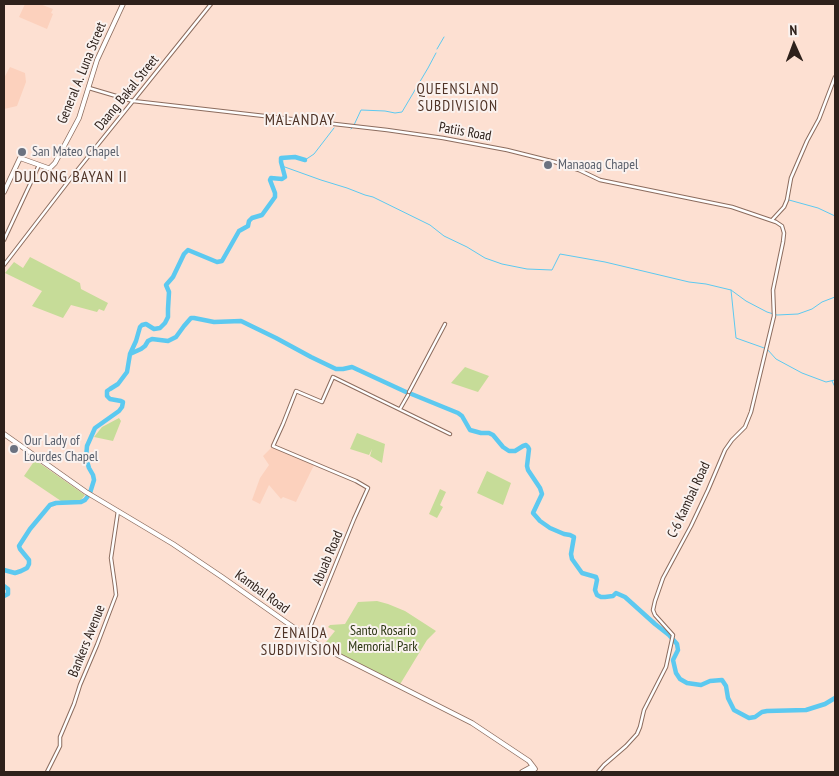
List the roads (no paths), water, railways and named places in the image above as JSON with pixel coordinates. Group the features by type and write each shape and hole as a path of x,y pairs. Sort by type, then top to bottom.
{"main road":[{"name":"General A. Luna Street","path":"39,165 49,168 54,163 79,118 98,56 124,4"},
{"path":"4,192 20,158 39,165"},
{"name":"Kambal Road","path":"4,434 86,492 230,582 320,646 472,723 525,758 535,769"},
{"path":"522,772 535,769"},
{"path":"528,772 535,769"}],"street":[{"name":"Daang Bakal Street","path":"4,265 71,178 211,4"},
{"path":"772,220 784,208 791,178 819,119 835,77"},
{"name":"Patiis Road","path":"89,88 133,101 387,130 480,145 548,160 579,170 600,180 732,206 772,220"},
{"path":"4,240 39,165"},
{"name":"C-6 Kambal Road","path":"598,772 637,734 644,710 664,674 673,634 658,620 654,613 653,608 659,588 691,526 725,450 747,422 756,393 774,316 773,286 782,252 783,228 781,224 772,220"},
{"path":"445,324 400,409 450,434"},
{"name":"Abuab Road","path":"306,637 368,488 356,481 273,446 296,391 322,402 332,377 400,409"},
{"name":"Bankers Avenue","path":"46,772 60,746 60,737 116,595 111,558 118,511"}],"waterway":[{"path":"437,49 444,37"},
{"path":"355,125 361,110 402,112 436,53"},
{"path":"305,160 314,154 334,128"},
{"path":"90,493 94,480 86,458 87,446 95,428 119,411 123,402 110,399 107,396 107,391 118,384 127,372 130,354 140,327 146,324 154,329 160,328 165,323 168,317 169,292 166,285 173,277 184,254 188,250 217,262 222,261 239,231 248,226 252,218 262,215 275,197 270,180 271,178 282,179 285,177 281,158 295,157 305,160"},
{"path":"282,166 373,197 430,225 444,236 485,258 502,264 527,269 552,270 560,254 605,262 731,290 746,301 777,315 798,314 835,297"},
{"path":"789,200 818,208 835,216"},
{"path":"731,290 736,338 767,349 776,359 802,373 826,382 835,380"},
{"path":"130,354 141,349 152,339 168,341 176,337 191,318 214,322 241,321 336,369 352,367 406,392"},
{"path":"832,381 835,387"},
{"path":"409,393 458,413 462,416 470,430 493,435 509,451 515,451 526,445 528,447 528,470 542,494 533,513 550,528 574,537 572,559 582,573 596,577 595,590 597,595 605,597 613,596 616,593 625,597 677,644 678,650 673,660 676,673 680,679 687,683 701,685 710,681 722,680 734,710 749,718 767,711 806,710 825,704 835,698"},
{"path":"4,570 15,573 27,568 29,560 19,546 50,505 81,502 88,496"},
{"path":"4,586 8,589 8,594 4,596"}],"place":[{"name":"San Mateo Chapel","path":"22,152"},
{"name":"Manaoag Chapel","path":"548,165"},
{"name":"Our Lady of Lourdes Chapel","path":"14,449"}],"district":[{"name":"QUEENSLAND SUBDIVISION","path":"458,98"},
{"name":"MALANDAY","path":"300,120"},
{"name":"DULONG BAYAN II","path":"71,177"},
{"name":"ZENAIDA SUBDIVISION","path":"301,642"}],"park label":[{"name":"Santo Rosario Memorial Park","path":"383,640"}]}
